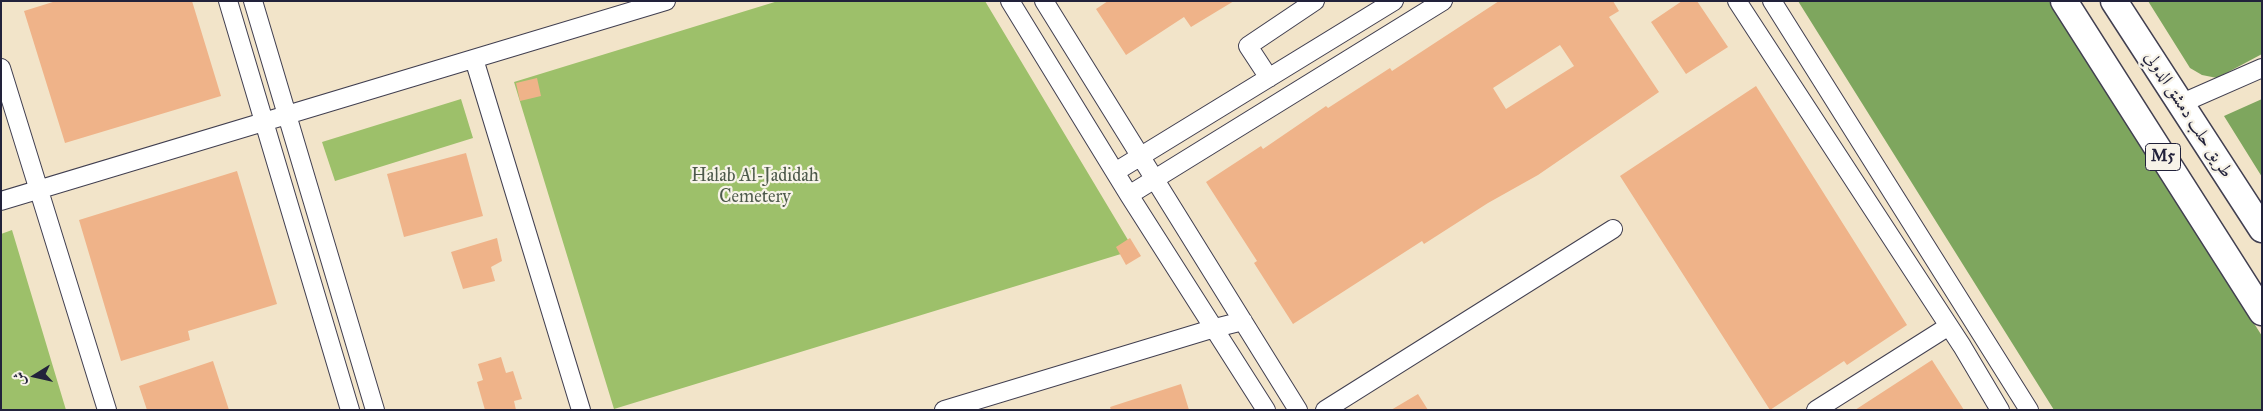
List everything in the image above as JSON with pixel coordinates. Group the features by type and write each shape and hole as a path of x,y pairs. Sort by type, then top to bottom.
{"highway":[{"name":"M5","path":"2064,1 2262,312"},
{"name":"طريق حلب دمشق الدولي","path":"2114,1 2262,229"}],"street":[{"path":"228,1 350,410"},
{"path":"254,1 375,410"},
{"path":"1,201 474,59 641,5 666,1"},
{"path":"1010,1 1128,194 1266,410"},
{"path":"1044,1 1298,410"},
{"path":"1269,78 1248,46 1315,1"},
{"path":"1115,172 1394,1"},
{"path":"1128,194 1443,1"},
{"path":"1737,1 1949,326 2000,410"},
{"path":"1772,1 2029,410"},
{"path":"474,59 581,410"},
{"path":"1,68 107,410"},
{"path":"2180,104 2262,68"},
{"path":"1325,410 1613,229"},
{"path":"944,410 1242,321"},
{"path":"1816,410 1949,326"}],"green space":[{"name":"Halab Al-Jadidah Cemetery","path":"778,1 985,1 1134,250 614,409 514,82"},
{"path":"1798,1 2051,1 2262,336 2262,410 2054,410"},
{"path":"2148,1 2262,1 2262,54 2217,78 2202,75 2190,68"},
{"path":"461,99 473,138 335,181 322,142"},
{"path":"2262,99 2262,177 2224,116"},
{"path":"12,230 66,410 1,410 1,234"}],"building":[{"path":"56,1 192,1 221,96 65,143 24,11"},
{"path":"1108,1 1234,1 1191,27 1184,17 1126,55 1096,9"},
{"path":"1499,1 1613,1 1619,11 1609,17 1659,92 1538,175 1488,203 1424,244 1422,241 1293,324 1254,263 1257,261 1206,182 1261,146 1263,149 1326,106 1328,108 1390,68 1392,71","holes":["1560,45 1574,66 1506,109 1493,88"]},
{"path":"1682,1 1697,1 1728,47 1686,74 1651,22"},
{"path":"537,78 541,96 520,101 516,83"},
{"path":"1756,86 1907,325 1847,365 1844,361 1770,410 1620,176"},
{"path":"466,153 483,216 404,237 387,174"},
{"path":"237,171 277,304 188,331 190,340 121,361 79,220"},
{"path":"497,238 502,261 491,267 495,281 463,289 451,252"},
{"path":"1130,238 1141,256 1126,265 1116,247"},
{"path":"501,357 506,373 513,371 522,399 514,401 516,410 485,410 477,382 483,380 478,364"},
{"path":"1932,360 1964,410 1855,410"},
{"path":"213,361 229,410 147,410 139,386"},
{"path":"1181,384 1189,410 1111,410 1110,407"},
{"path":"1418,394 1428,410 1391,410"}]}
